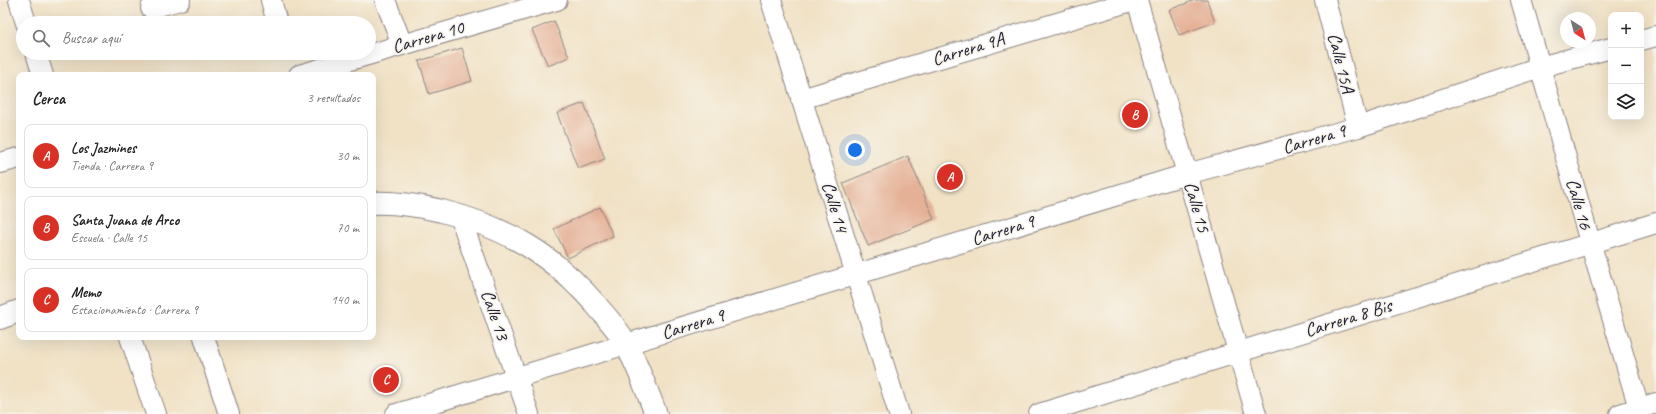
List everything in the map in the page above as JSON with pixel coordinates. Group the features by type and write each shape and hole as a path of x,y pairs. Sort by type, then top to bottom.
{"main road":[{"path":"376,203 425,207 460,216 501,230 531,247 555,264 611,322 626,344 656,414"},
{"path":"0,318 16,312"}],"street":[{"path":"19,0 24,16"},
{"path":"152,10 180,0"},
{"path":"270,0 275,16"},
{"path":"385,0 402,44"},
{"name":"Carrera 10","path":"376,52 557,0"},
{"name":"Calle 14","path":"771,0 899,414"},
{"name":"Carrera 9A","path":"801,99 1136,0"},
{"name":"Calle 15","path":"1136,0 1256,414"},
{"name":"Calle 15A","path":"1325,0 1358,127"},
{"name":"Calle 16","path":"1521,0 1590,242 1648,405"},
{"path":"1644,39 1656,36"},
{"name":"Carrera 9","path":"396,414 1187,174 1358,127 1540,67 1608,49"},
{"path":"38,60 42,72"},
{"name":"Carrera 10","path":"309,72 349,60"},
{"path":"0,163 16,159"},
{"name":"Calle 13","path":"460,216 529,414"},
{"name":"Carrera 8 Bis","path":"1040,414 1590,242 1656,223"},
{"path":"131,340 156,414"},
{"path":"205,340 229,414"},
{"path":"1620,414 1648,405"}],"building":[{"path":"1195,0 1207,0 1215,22 1179,35 1169,10"},
{"path":"554,21 569,57 548,66 532,30"},
{"path":"462,48 472,81 429,94 419,61"},
{"path":"584,103 605,159 578,169 557,113"},
{"path":"908,156 934,219 868,246 843,183"},
{"path":"600,207 613,236 568,258 554,229"}],"place":[{"name":"Santa Juana de Arco","path":"1135,115"},
{"name":"Los Jazmines","path":"950,177"},
{"name":"Memo","path":"386,380"}]}
